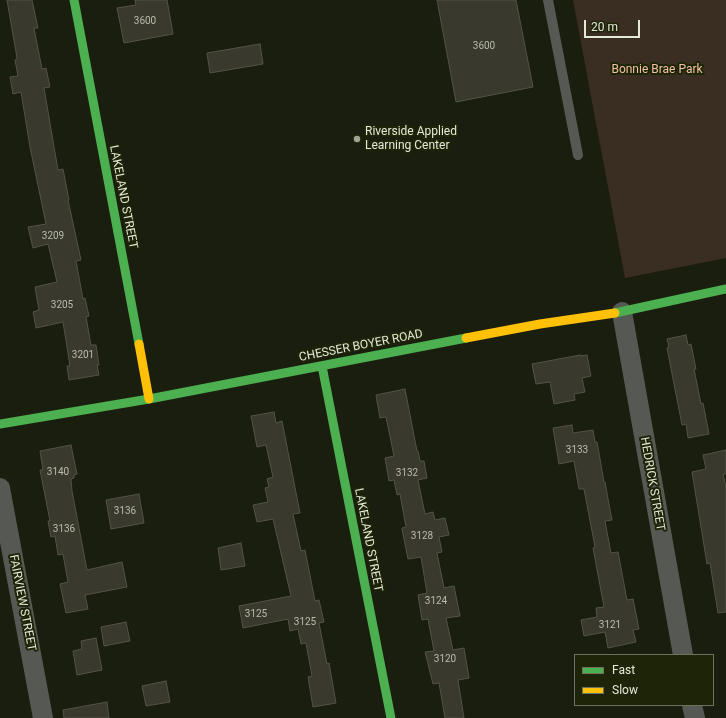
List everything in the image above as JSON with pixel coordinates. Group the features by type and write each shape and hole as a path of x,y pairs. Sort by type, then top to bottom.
{"street":[{"name":"LAKELAND STREET","path":"74,0 149,399"},
{"name":"CHESSER BOYER ROAD","path":"0,424 149,399 540,324 622,312 726,289"},
{"name":"HEDRICK STREET","path":"622,312 683,654"},
{"name":"LAKELAND STREET","path":"322,366 391,718"},
{"name":"FAIRVIEW STREET","path":"0,488 43,718"},
{"path":"692,706 695,718"}],"lane":[{"path":"548,0 578,155"}],"green space":[{"name":"Bonnie Brae Park","path":"573,0 726,0 726,258 625,278"}],"building":[{"path":"7,0 32,0 38,28 34,28 42,69 46,68 50,87 44,88 58,170 63,169 81,260 76,261 83,299 85,298 89,316 86,317 91,345 96,345 99,375 69,380 67,366 70,366 63,322 36,328 33,312 39,310 35,287 57,282 48,244 33,248 28,227 46,224 30,147 21,92 13,94 10,77 18,76 15,60 17,59 16,52"},
{"path":"135,0 167,0 173,34 124,43 117,8 136,5"},
{"path":"437,0 516,0 533,87 456,102"},
{"path":"260,44 263,64 210,73 207,53"},
{"path":"686,335 688,345 691,344 701,404 703,403 709,434 688,438 686,424 682,425 667,348 669,347 667,339"},
{"path":"587,355 591,376 582,378 585,392 574,394 575,400 554,404 550,382 536,384 532,364"},
{"path":"405,389 417,451 420,461 424,461 427,478 418,480 425,514 433,512 435,520 445,518 449,535 439,537 442,552 437,553 444,588 454,586 460,616 446,618 453,650 464,648 469,678 458,680 464,718 445,718 439,683 433,684 425,652 434,651 428,619 422,620 418,595 427,593 421,557 408,559 402,529 406,527 400,494 397,495 394,480 389,481 385,458 394,456 386,417 380,418 376,395"},
{"path":"274,412 276,423 282,421 300,513 293,514 301,551 305,550 315,601 319,600 324,622 319,623 327,664 329,663 336,703 313,707 308,677 312,676 306,643 301,644 298,629 290,631 288,619 243,628 239,606 291,596 273,519 257,522 253,505 268,502 265,488 269,487 267,479 273,477 266,445 257,447 251,416"},
{"path":"572,425 573,433 593,430 595,442 597,442 612,520 605,521 611,553 618,552 627,600 633,599 639,629 633,630 636,642 608,648 605,632 584,636 581,620 597,617 596,608 604,607 584,489 579,489 574,461 559,464 553,428"},
{"path":"71,445 77,474 71,479 72,491 87,570 122,562 127,587 85,595 88,609 66,613 60,584 68,582 63,554 58,555 55,536 51,537 48,521 50,521 40,470 43,470 40,451"},
{"path":"726,450 726,474 723,474 726,487 726,612 718,613 710,563 707,564 692,472 706,469 703,455"},
{"path":"139,494 144,523 111,529 106,500"},
{"path":"241,543 245,566 221,570 218,548"},
{"path":"126,622 130,641 104,646 101,627"},
{"path":"96,638 102,670 77,675 73,651 82,649 81,641"},
{"path":"166,681 170,702 146,706 142,686"},
{"path":"107,702 109,718 64,718 63,710"}],"traffic: fast":[{"path":"74,0 139,344"},
{"path":"615,313 726,289"},
{"path":"0,424 149,399 466,338"},
{"path":"322,366 391,718"}],"traffic: slow":[{"path":"466,338 540,324 615,313"},
{"path":"139,344 149,399"}],"place":[{"name":"Riverside Applied Learning Center","path":"357,139"}]}
